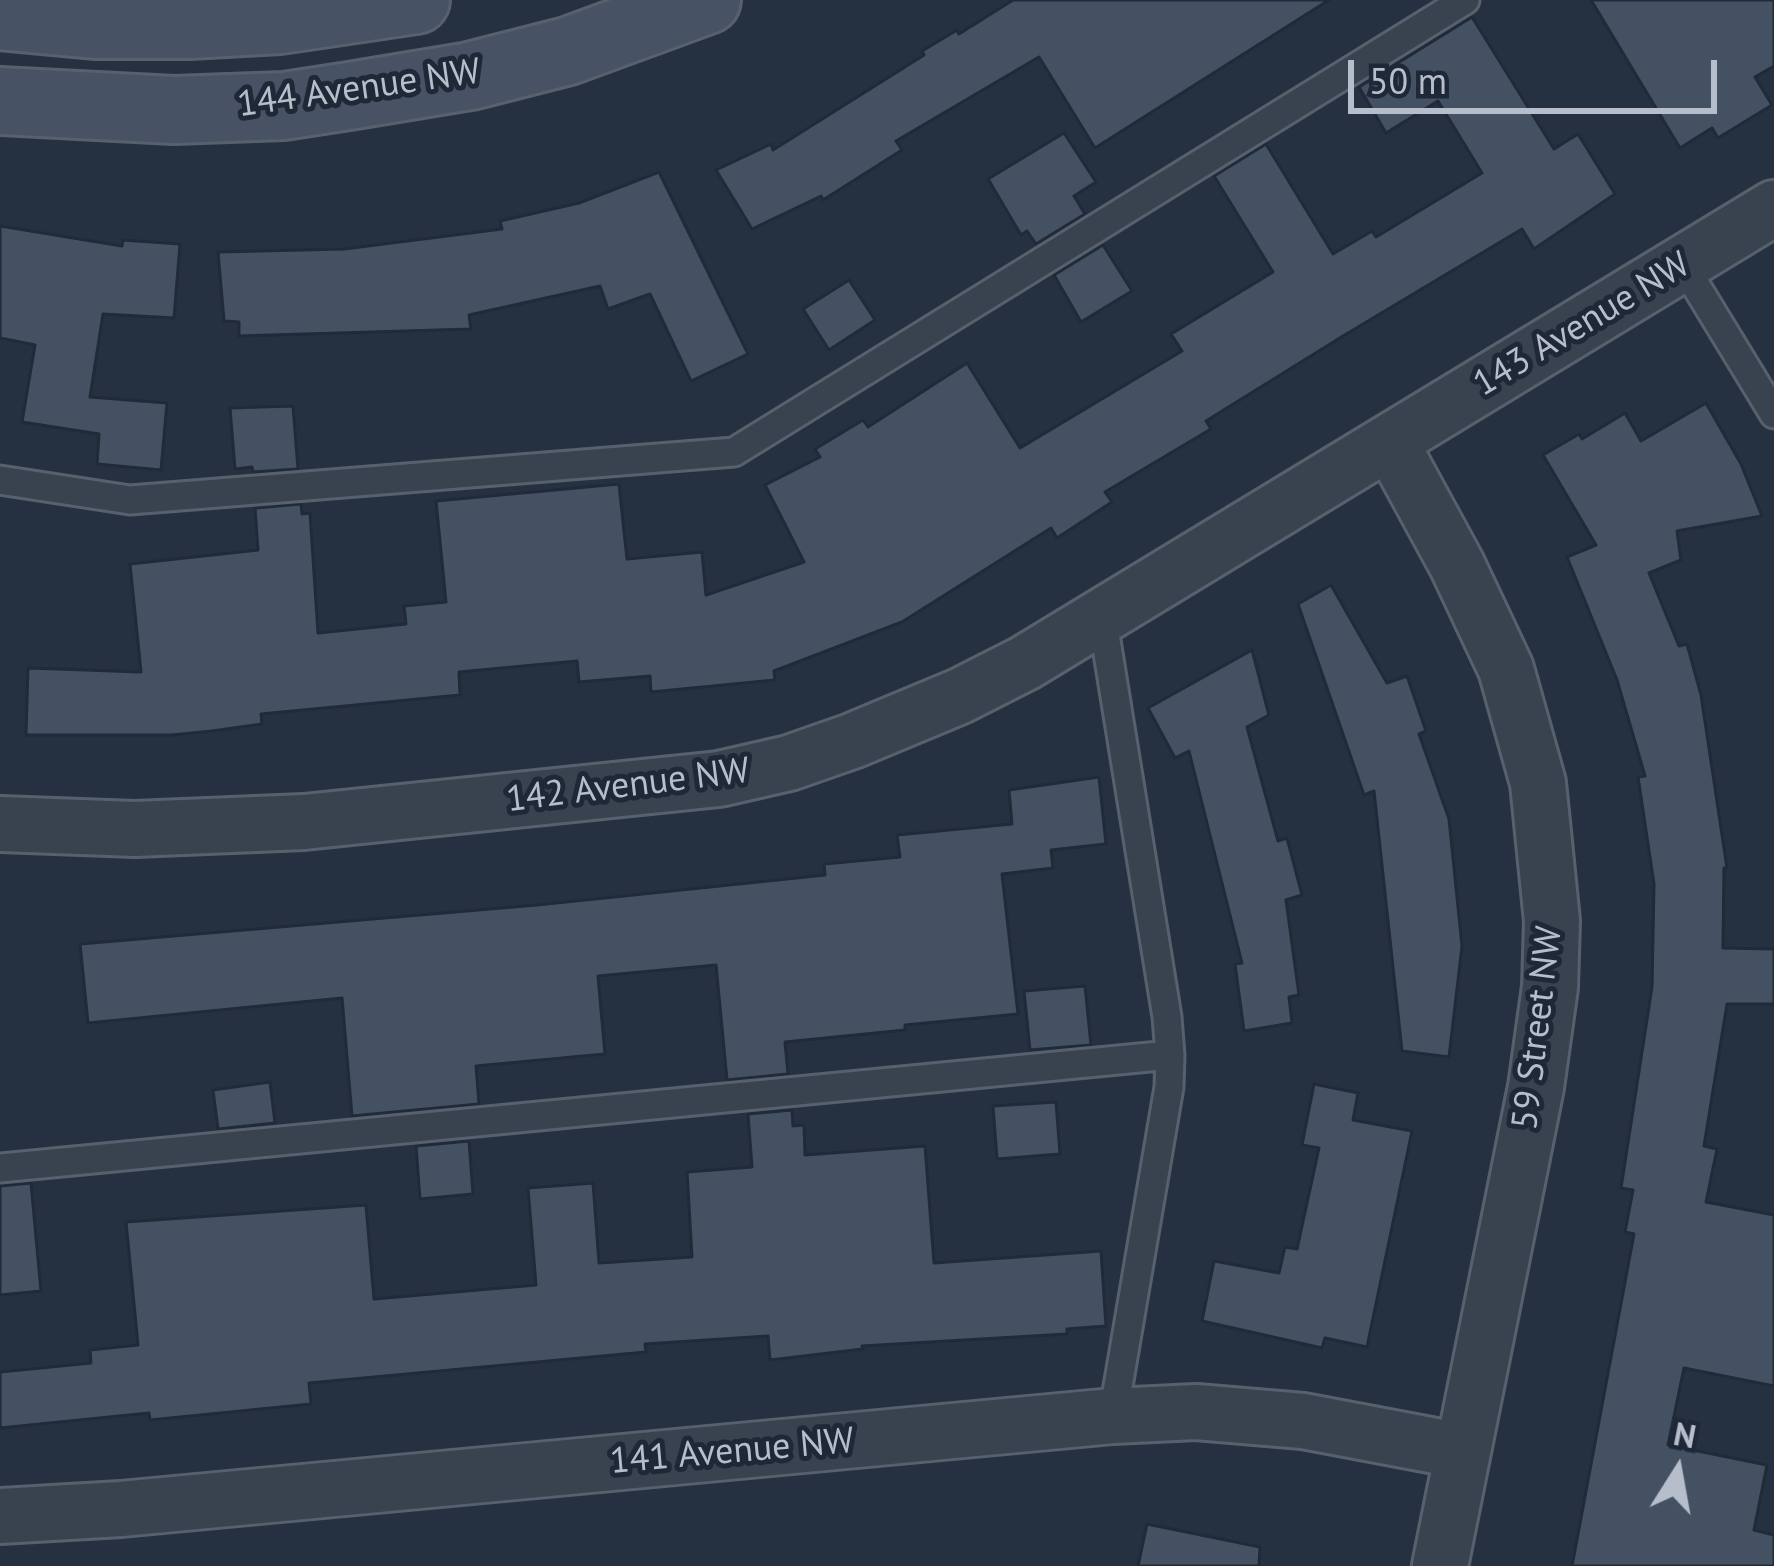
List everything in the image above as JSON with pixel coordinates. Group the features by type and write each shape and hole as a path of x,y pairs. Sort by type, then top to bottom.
{"street":[{"path":"0,16 95,26 189,25 280,20 416,0"},
{"name":"144 Avenue NW","path":"0,101 174,110 284,106 349,97 470,76 568,51 707,0"},
{"name":"143 Avenue NW","path":"1390,442 1774,208"},
{"name":"142 Avenue NW","path":"0,824 135,829 304,822 718,779 789,763 907,720 1024,663 1390,442"},
{"name":"59 Street NW","path":"1390,442 1506,669 1538,783 1552,921 1550,987 1536,1087 1440,1566"},
{"name":"141 Avenue NW","path":"0,1516 1196,1412 1249,1415 1462,1450"}],"lane":[{"path":"0,480 130,500 734,452 1465,0"},
{"path":"1682,263 1774,413"},
{"path":"1102,616 1170,1055 1169,1087 1113,1416"},
{"path":"0,1168 1170,1055"}],"building":[{"path":"1013,0 1329,0 1095,148 1039,57 896,141 902,150 823,200 821,196 752,229 716,170 771,144 773,150 924,55 922,51"},
{"path":"1591,0 1774,0 1774,66 1755,77 1772,105 1718,138 1712,128 1680,148"},
{"path":"1472,17 1554,149 1578,134 1615,194 1534,249 1522,229 1343,336 1206,421 1211,429 1105,492 1112,502 1057,538 1051,528 902,622 774,671 775,680 651,692 650,676 579,682 577,661 459,672 460,695 261,714 262,724 212,731 26,735 28,668 141,672 130,564 258,550 255,508 301,504 302,514 310,513 318,633 406,624 404,606 446,602 436,501 619,484 627,559 702,552 706,595 804,562 765,485 820,457 815,449 863,420 868,427 967,363 1020,448 1182,351 1171,334 1273,272 1214,176 1266,144 1333,254 1372,231 1376,237 1482,173 1438,101 1386,133 1359,87"},
{"path":"1064,133 1096,182 1074,196 1085,214 1036,244 1027,231 1021,235 988,179"},
{"path":"659,172 748,354 691,381 650,294 608,309 600,286 469,315 471,329 239,336 239,322 224,321 218,252 344,249 502,229 500,221 579,203"},
{"path":"0,226 122,246 123,240 180,244 174,318 103,314 90,397 167,403 161,470 97,464 99,434 22,422 35,345 0,338"},
{"path":"1103,245 1132,291 1081,322 1054,275"},
{"path":"849,280 875,320 829,350 803,309"},
{"path":"1706,403 1741,464 1762,516 1677,531 1681,560 1649,573 1679,646 1687,644 1701,695 1727,868 1723,948 1774,949 1774,1004 1727,1004 1704,1146 1717,1149 1706,1202 1774,1215 1774,1386 1684,1368 1668,1445 1767,1465 1754,1530 1774,1535 1774,1566 1572,1566 1634,1234 1625,1232 1633,1190 1621,1188 1652,987 1654,884 1638,777 1645,776 1617,680 1567,557 1596,545 1543,455 1625,413 1641,441"},
{"path":"293,406 298,469 235,469 230,408"},
{"path":"1331,585 1387,683 1407,676 1426,731 1419,734 1449,819 1462,946 1449,1057 1402,1051 1374,791 1364,795 1298,604"},
{"path":"1252,650 1269,715 1247,727 1278,841 1287,838 1302,895 1286,900 1299,995 1289,997 1292,1023 1244,1031 1235,964 1242,963 1189,751 1175,758 1148,708"},
{"path":"1099,777 1106,844 1051,850 1053,868 1002,874 1018,1014 785,1042 788,1074 727,1080 716,965 598,976 605,1054 476,1066 479,1104 352,1116 342,998 88,1023 80,944 825,875 824,864 900,857 897,835 1012,824 1009,790"},
{"path":"1085,986 1091,1045 1030,1050 1024,991"},
{"path":"270,1082 275,1123 218,1129 213,1090"},
{"path":"1314,1084 1358,1093 1353,1120 1412,1131 1367,1347 1325,1338 1322,1348 1202,1321 1214,1261 1279,1273 1285,1247 1297,1249 1319,1148 1302,1145"},
{"path":"1056,1102 1060,1154 997,1159 993,1106"},
{"path":"792,1110 793,1126 804,1125 805,1155 925,1146 934,1263 1101,1251 1106,1326 1067,1329 1067,1334 862,1346 770,1360 768,1336 645,1344 646,1352 309,1383 311,1404 0,1428 0,1372 91,1363 90,1350 138,1345 126,1222 366,1205 374,1299 536,1285 528,1188 593,1183 599,1263 692,1257 687,1172 752,1167 748,1114"},
{"path":"469,1141 473,1194 420,1199 416,1146"},
{"path":"31,1183 41,1291 0,1295 0,1186"},
{"path":"1147,1524 1260,1547 1259,1566 1138,1566"}]}
